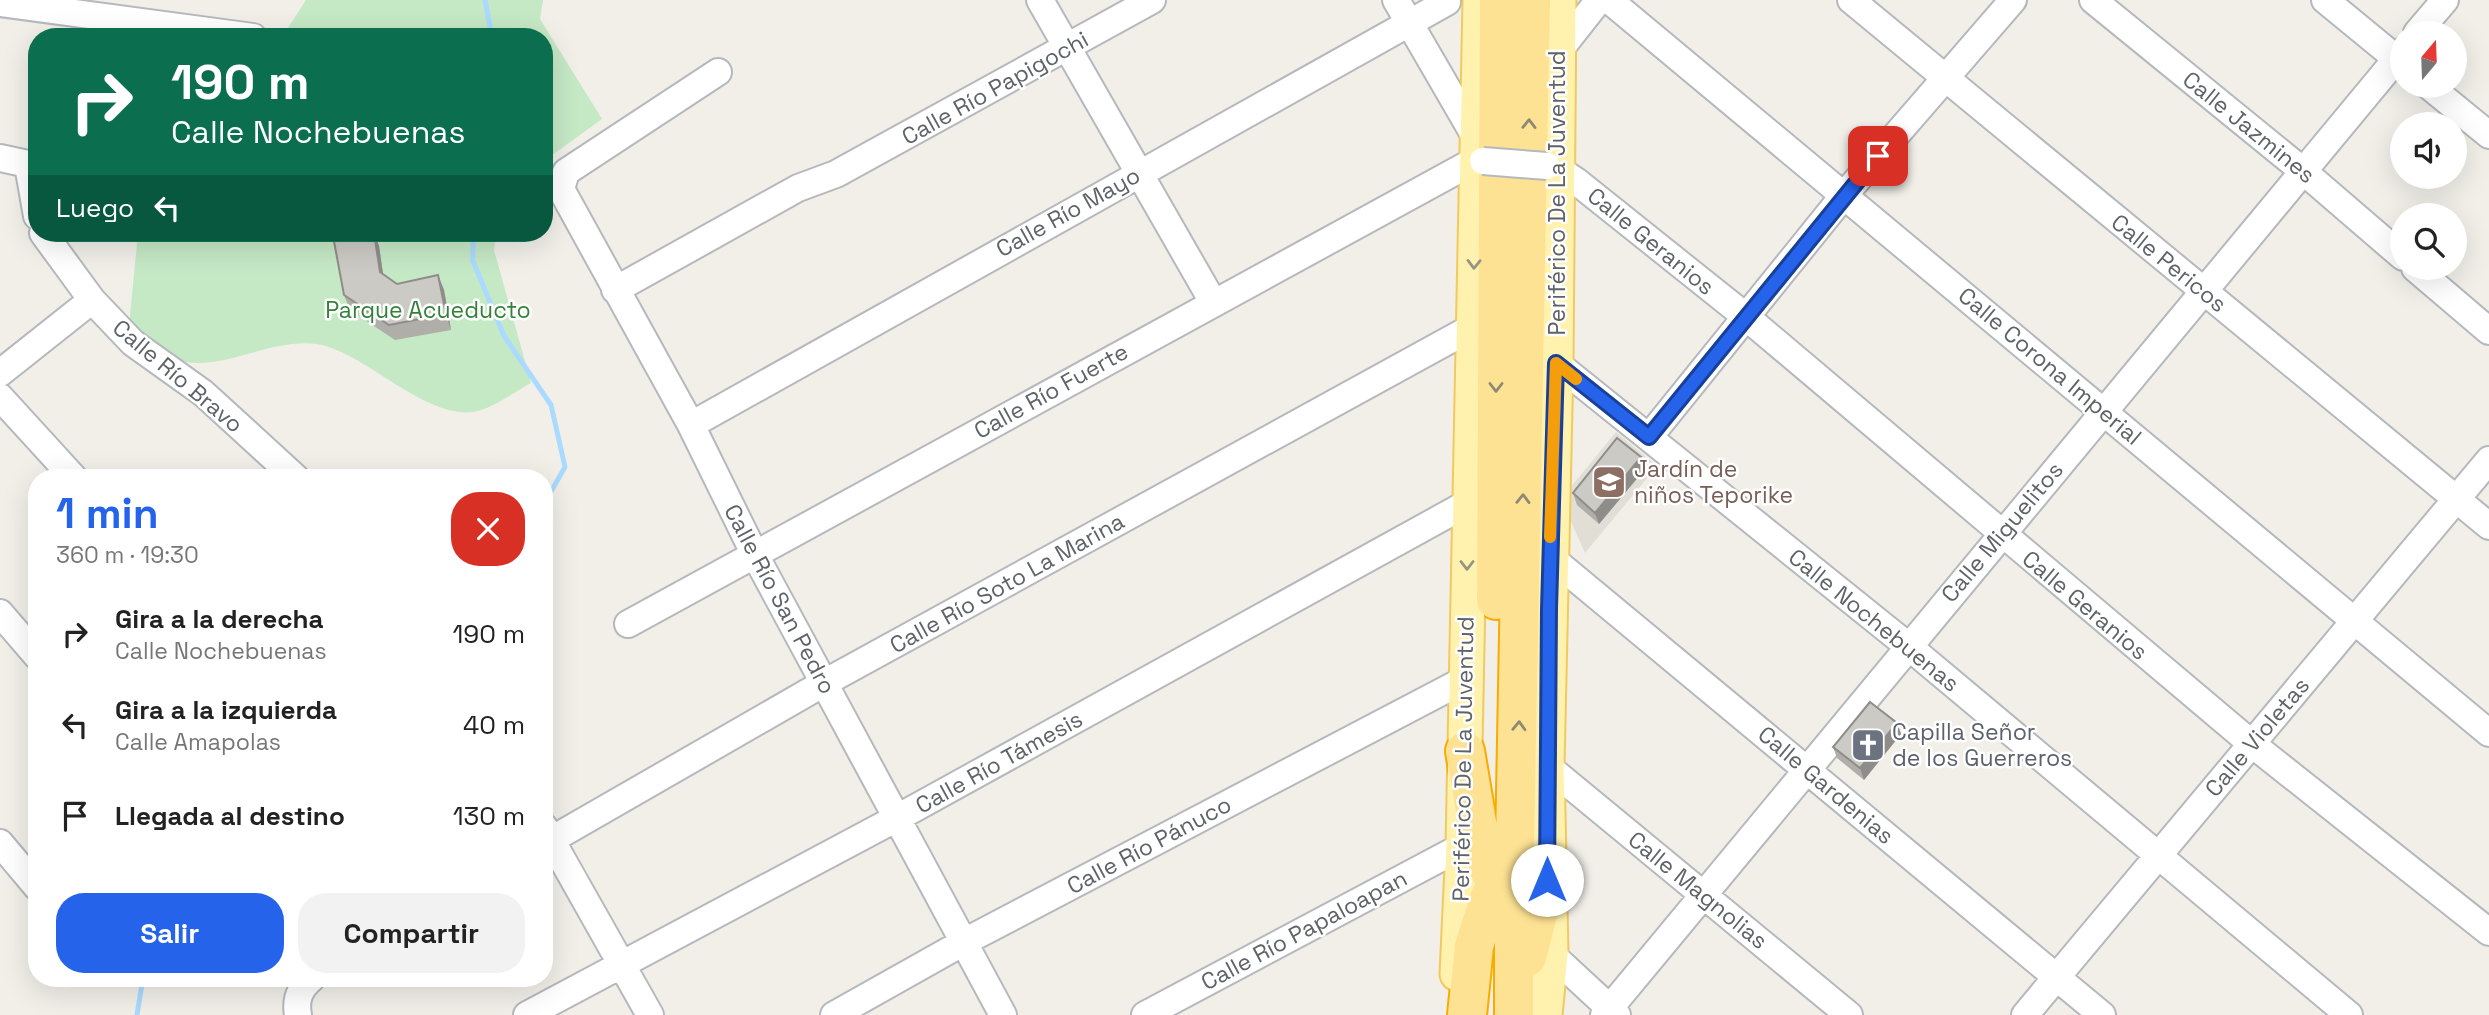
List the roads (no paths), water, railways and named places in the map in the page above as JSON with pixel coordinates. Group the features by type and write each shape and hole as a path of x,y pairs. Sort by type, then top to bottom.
{"highway":[{"name":"Periférico De La Juventud","path":"1499,0 1495,707 1490,884 1516,1008"},
{"name":"Periférico De La Juventud","path":"1516,1008 1514,898 1531,0"},
{"path":"1465,751 1490,884 1474,946 1467,1015"},
{"path":"1516,1008 1547,880"}],"main road":[{"name":"Periférico De La Juventud","path":"1455,1015 1463,846 1480,0"},
{"name":"Periférico De La Juventud","path":"1516,1008 1550,954 1547,766 1556,363 1551,166 1559,0"}],"street":[{"path":"1040,0 1213,302"},
{"name":"Calle Río Papigochi","path":"620,298 798,188 836,174 1152,0"},
{"path":"1558,52 1599,0"},
{"name":"Calle Corona Imperial","path":"1609,0 2489,733"},
{"name":"Calle Pericos","path":"1851,0 2489,526"},
{"path":"1649,437 1845,194 2013,0"},
{"name":"Calle Jazmines","path":"2093,0 2303,171 2390,246"},
{"path":"2325,0 2390,50"},
{"path":"2427,21 2445,0"},
{"name":"Calle Río Mayo","path":"691,425 1138,172 1402,12 1447,2"},
{"path":"0,3 179,28"},
{"path":"1402,12 1478,153 1551,166"},
{"name":"Calle Miguelitos","path":"1610,1013 1703,894 2000,533 2202,290 2390,71"},
{"name":"Calle Río San Pedro","path":"718,72 566,172 561,182 564,196 691,425 755,555 1003,1015"},
{"path":"2444,98 2489,135"},
{"name":"Calle Río Fuerte","path":"628,624 1478,153"},
{"path":"0,159 28,164"},
{"name":"Calle Geranios","path":"1551,166 1745,316 2252,744 2489,932"},
{"name":"Calle Río Bravo","path":"50,242 92,300 132,343 203,393 286,469"},
{"path":"2429,280 2489,331"},
{"path":"0,373 92,300"},
{"name":"Calle Río Soto La Marina","path":"553,834 1472,327"},
{"name":"Calle Nochebuenas","path":"1556,363 1908,646 2157,858 2349,1015"},
{"path":"0,397 66,469"},
{"name":"Calle Violetas","path":"2025,1015 2489,460"},
{"name":"Calle Río Támesis","path":"527,1015 897,818 1468,503"},
{"name":"Calle Gardenias","path":"1550,557 2102,1015"},
{"path":"0,613 28,646"},
{"name":"Calle Río Pánuco","path":"834,1015 964,942 1466,679"},
{"name":"Calle Magnolias","path":"1547,766 1849,1015"},
{"path":"0,843 28,876"},
{"name":"Calle Río Papaloapan","path":"1145,1015 1463,846"},
{"path":"553,847 650,1015"},
{"path":"1550,954 1610,1013"},
{"path":"298,1015 298,997 302,987"}],"waterway":[{"path":"485,0 490,28"},
{"path":"473,242 473,261 504,336 551,405 565,467 553,488"},
{"path":"137,1015 142,987"}],"place":[{"name":"Jardín de niños Teporike","path":"1609,482"},
{"name":"Capilla Señor de los Guerreros","path":"1868,745"}],"park label":[{"name":"Parque Acueducto","path":"428,310"}]}
